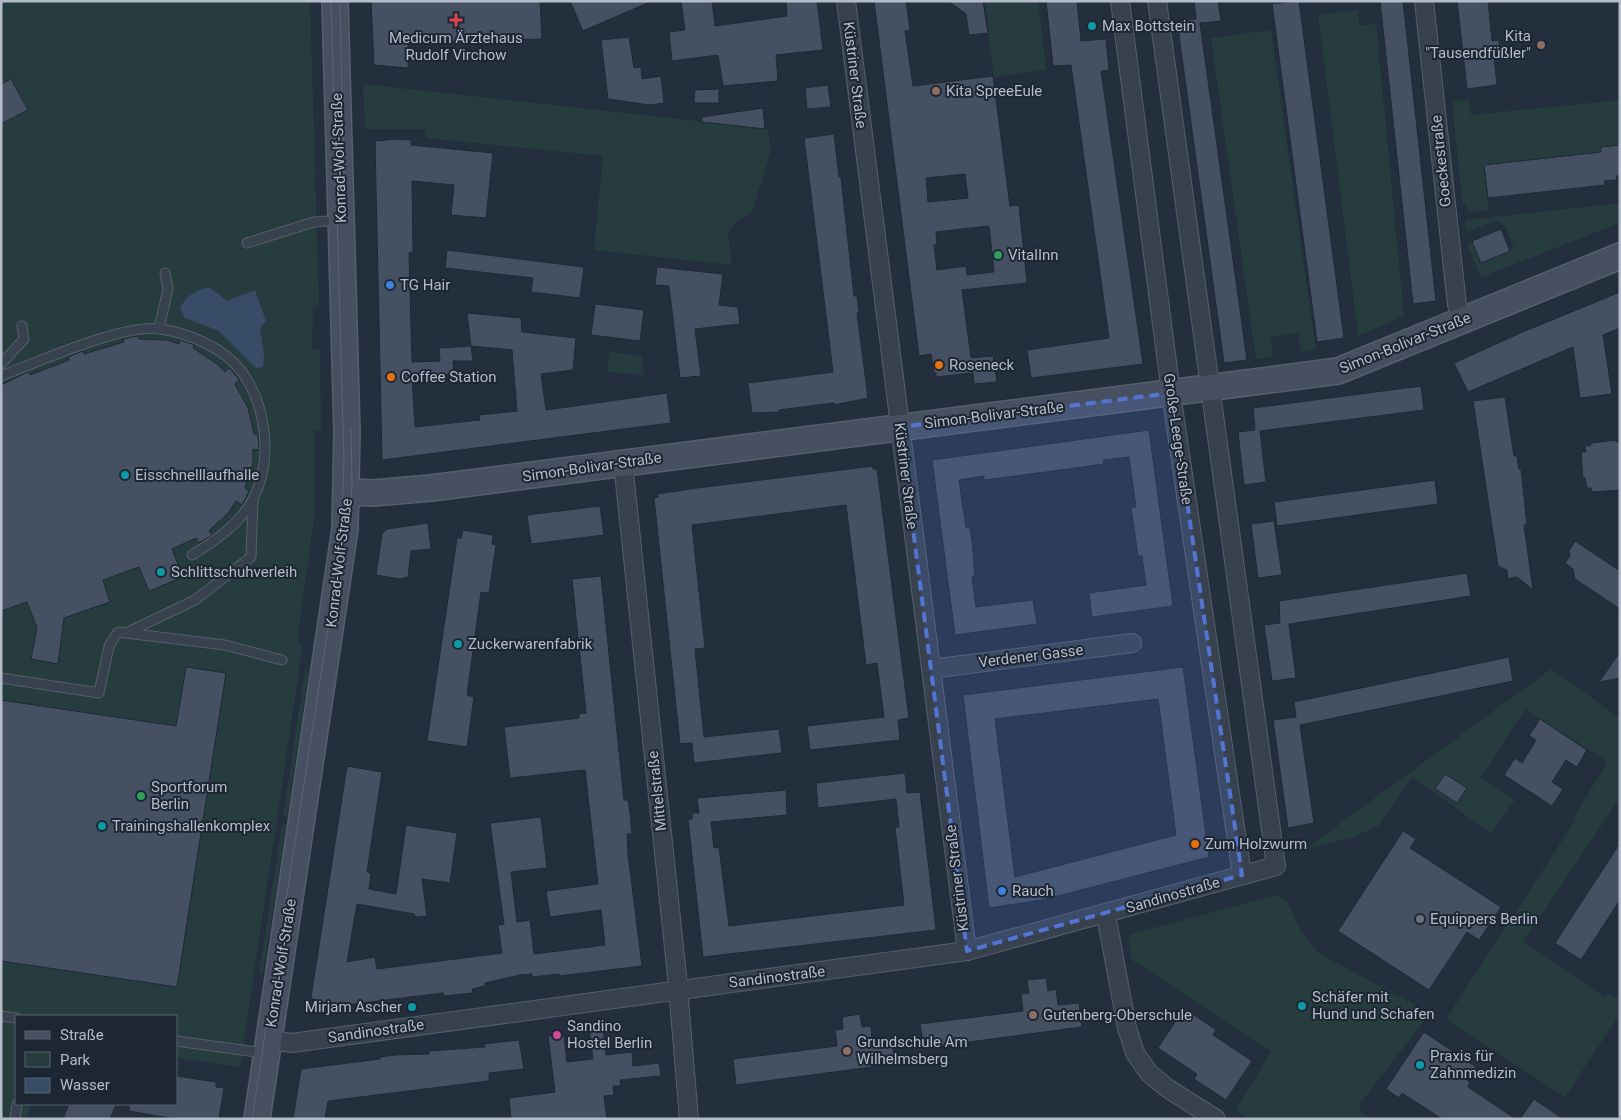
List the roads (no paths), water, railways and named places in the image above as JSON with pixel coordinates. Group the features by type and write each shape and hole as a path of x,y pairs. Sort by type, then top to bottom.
{"street":[{"name":"Konrad-Wolf-Straße","path":"257,1119 340,565 347,492 335,1"},
{"name":"Küstriner Straße","path":"846,1 967,952"},
{"name":"Große-Leege-Straße","path":"1121,1 1171,393 1242,875"},
{"path":"1157,1 1210,388"},
{"name":"Goeckestraße","path":"1424,1 1457,305 1462,321"},
{"name":"Simon-Bolivar-Straße","path":"347,492 379,493 431,488 1338,371 1620,256"},
{"name":"Sandinostraße","path":"268,1047 678,989 967,952 1106,915 1276,866 1210,388"},
{"name":"Mittelstraße","path":"623,463 678,989 689,1119"},
{"name":"Verdener Gasse","path":"931,669 1132,643"},
{"path":"1106,915 1126,1028 1135,1052 1149,1073 1167,1088 1216,1119"}],"lane":[{"path":"247,243 314,222 341,220"},
{"path":"159,328 168,290 165,274"},
{"path":"1,364 24,339 22,326"},
{"path":"1,376 111,336 140,328 159,328 190,335 197,339 228,358 245,378 259,408 265,444 264,463 253,500 251,557 195,600 128,632"},
{"path":"192,555 218,539 253,500"},
{"path":"1,678 100,693 112,638 118,632 225,645 282,660"},
{"path":"1,1016 15,1018"},
{"path":"178,1041 268,1047"},
{"path":"15,1119 18,1105"}],"water":[{"path":"209,287 227,301 255,290 266,321 260,328 264,355 263,367 256,368 219,331 185,318 180,309 185,300 195,292"}],"tram line":[{"path":"252,1119 335,584 342,519 344,462 331,1"},
{"path":"340,1 345,221"},
{"path":"349,530 352,486 351,428"}],"place":[{"name":"Medicum Ärztehaus Rudolf Virchow","path":"456,20"},
{"name":"Max Bottstein","path":"1092,26"},
{"name":"Kita \"Tausendfüßler\"","path":"1541,45"},
{"name":"Kita SpreeEule","path":"936,91"},
{"name":"VitalInn","path":"998,255"},
{"name":"TG Hair","path":"390,285"},
{"name":"Roseneck","path":"939,365"},
{"name":"Coffee Station","path":"391,377"},
{"name":"Eisschnelllaufhalle","path":"125,475"},
{"name":"Schlittschuhverleih","path":"161,572"},
{"name":"Zuckerwarenfabrik","path":"458,644"},
{"name":"Sportforum Berlin","path":"141,796"},
{"name":"Trainingshallenkomplex","path":"102,826"},
{"name":"Zum Holzwurm","path":"1195,844"},
{"name":"Rauch","path":"1002,891"},
{"name":"Equippers Berlin","path":"1420,919"},
{"name":"Schäfer mit Hund und Schafen","path":"1302,1006"},
{"name":"Mirjam Ascher","path":"412,1007"},
{"name":"Gutenberg-Oberschule","path":"1033,1015"},
{"name":"Sandino Hostel Berlin","path":"557,1035"},
{"name":"Grundschule Am Wilhelmsberg","path":"847,1051"},
{"name":"Praxis für Zahnmedizin","path":"1420,1065"}]}
